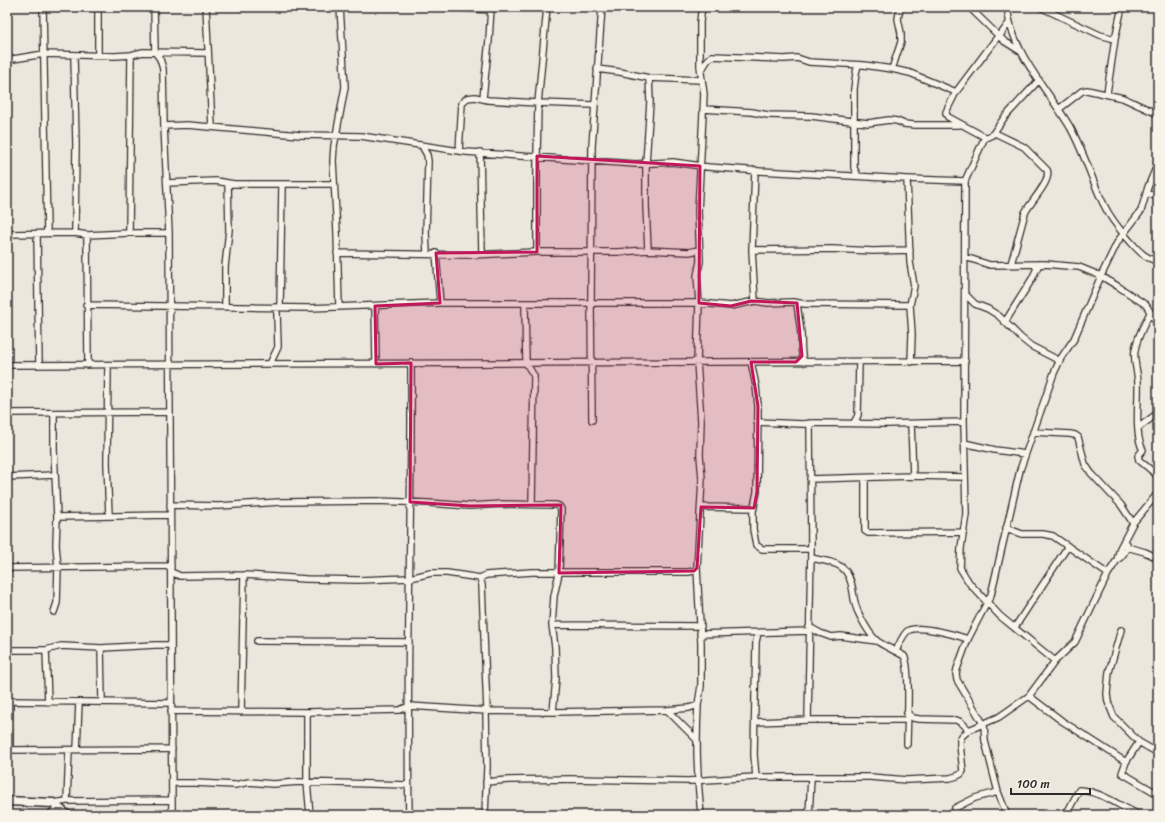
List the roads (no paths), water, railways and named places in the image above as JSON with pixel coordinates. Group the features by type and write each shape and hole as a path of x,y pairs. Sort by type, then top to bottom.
{"street":[{"path":"43,7 47,233"},
{"path":"98,7 98,55"},
{"path":"154,7 155,52 160,59 163,69 169,233 172,815"},
{"path":"206,7 212,127"},
{"path":"339,307 333,161 335,135 344,87 340,7"},
{"path":"444,7 491,8 482,98"},
{"path":"537,252 536,156 538,104 547,7"},
{"path":"592,420 592,146 602,7"},
{"path":"701,815 697,780 696,739 698,705 701,686 697,568 702,479 697,362 699,304 697,276 700,260 698,211 704,94 700,47 700,13 703,7"},
{"path":"892,69 901,42 898,19 900,7"},
{"path":"969,7 984,23 1020,52"},
{"path":"1007,7 1009,23 1020,52 1059,108 1070,127 1086,160 1103,204 1123,233 1145,257 1158,261"},
{"path":"1040,7 1100,35 1115,39"},
{"path":"1106,93 1122,7"},
{"path":"1009,23 956,92 946,114 961,125 985,137 997,134 1024,147 1048,174 1048,178 1025,213 1011,264"},
{"path":"700,47 705,53 712,56 784,60 797,58 809,62 858,64 892,69 910,73 956,92"},
{"path":"7,60 44,54 115,56 131,55 143,52 208,52"},
{"path":"129,233 131,55"},
{"path":"74,56 76,144 75,233"},
{"path":"701,71 708,59 712,56"},
{"path":"858,64 854,89 854,168 858,176"},
{"path":"597,69 649,78 702,80"},
{"path":"648,250 646,163 650,102 649,78"},
{"path":"992,135 1004,118 1040,80"},
{"path":"1059,108 1082,91 1087,90 1106,93 1134,102 1158,114"},
{"path":"459,151 462,103 463,100 470,97 538,104 594,105"},
{"path":"703,109 774,115 811,116 855,122 873,123 889,120 914,125 961,125"},
{"path":"164,126 187,125 300,135 361,136 459,151 636,164 673,162 700,166 755,170 965,181"},
{"path":"985,137 965,181 966,257 964,311 964,443 966,514 961,548 960,568 970,584 1000,616 1055,661"},
{"path":"422,146 427,155 428,175 426,234 427,253"},
{"path":"427,155 433,148"},
{"path":"480,152 482,254"},
{"path":"1007,815 998,792 985,741 984,725 957,680 956,674 968,639 988,602 994,584 1006,528 1025,454 1044,399 1060,361 1074,339 1100,276 1123,233 1141,211 1158,163"},
{"path":"848,175 854,168"},
{"path":"755,170 752,250 755,301"},
{"path":"907,179 910,250 914,286 910,305 912,334 911,362"},
{"path":"167,183 216,181 234,184 334,184"},
{"path":"225,306 225,267 229,230 228,183"},
{"path":"270,364 278,347 277,313 282,185"},
{"path":"1147,192 1158,197"},
{"path":"7,234 75,233 86,235 169,233"},
{"path":"37,234 39,365"},
{"path":"86,235 88,365"},
{"path":"337,253 482,254 648,250 689,252 699,250"},
{"path":"752,250 910,250"},
{"path":"436,253 440,303"},
{"path":"966,257 990,265 1038,264 1080,267 1100,276 1146,305 1158,325"},
{"path":"1005,322 1038,264"},
{"path":"965,294 975,304 988,309 999,316 1031,346 1060,361"},
{"path":"86,305 339,307 440,303 699,304 731,306 755,301 768,303 797,302 805,304 910,305"},
{"path":"797,302 803,359"},
{"path":"526,304 526,363 534,376 532,504"},
{"path":"964,311 975,304"},
{"path":"375,306 376,364"},
{"path":"1150,313 1141,332 1135,351 1138,383 1138,428 1143,450 1138,456 1140,460 1158,476"},
{"path":"7,365 796,362 803,359 859,362 965,361"},
{"path":"751,362 757,394 757,492 754,508 753,529 756,545 762,549 811,549"},
{"path":"854,423 858,415 859,362"},
{"path":"409,815 410,502 412,446 411,363"},
{"path":"108,364 109,412 107,462 109,516"},
{"path":"7,413 170,412"},
{"path":"54,413 57,517 56,545 58,567 54,612"},
{"path":"1138,428 1158,413"},
{"path":"858,415 863,423"},
{"path":"757,422 802,424 831,422 912,424 964,422"},
{"path":"808,720 811,549 810,424"},
{"path":"912,424 914,476"},
{"path":"1033,432 1070,434 1078,437 1085,464 1091,473 1121,504 1133,523"},
{"path":"964,443 995,450 1025,454"},
{"path":"7,477 55,475"},
{"path":"810,479 914,476 965,477"},
{"path":"865,478 865,531 868,533 964,532"},
{"path":"1117,560 1120,548 1133,523 1158,493"},
{"path":"170,505 219,506 376,501 470,506 502,504 559,506 561,509 559,573 554,596 552,626 555,647 556,679 553,712"},
{"path":"701,507 754,508"},
{"path":"57,517 170,515"},
{"path":"1006,528 1022,534 1049,534 1108,574"},
{"path":"486,782 518,780 697,780 756,777 870,777 907,780 950,778 957,776 963,771 960,740 969,730 984,725 1010,711 1029,696 1055,661 1075,642 1108,574 1127,547 1126,538"},
{"path":"1015,628 1068,546"},
{"path":"1127,547 1145,552 1158,558"},
{"path":"810,558 840,566 847,572 850,578 859,616 877,641"},
{"path":"7,568 58,567 171,569 180,576"},
{"path":"171,583 180,576 244,575 359,580 410,578 431,573 480,578 486,575 532,572 688,572 694,571 697,568"},
{"path":"241,712 244,575"},
{"path":"482,586 486,579 493,575"},
{"path":"480,578 482,586 487,747 485,815"},
{"path":"552,626 700,626"},
{"path":"700,634 758,633 809,629 831,636 877,641 896,651 904,656 907,664 907,744"},
{"path":"896,651 905,634 909,630 916,629 943,632 968,639"},
{"path":"1121,630 1109,672 1107,694 1108,702 1114,717 1139,742 1158,753"},
{"path":"756,777 754,755 756,642 758,633"},
{"path":"257,641 409,642"},
{"path":"7,650 46,650 61,646 101,648 171,645"},
{"path":"101,648 102,702"},
{"path":"46,650 48,702"},
{"path":"1029,696 1062,721 1126,762"},
{"path":"171,703 9,701 8,750 172,749"},
{"path":"77,750 79,702"},
{"path":"172,711 307,712 400,710 409,706 486,711 553,712 667,710 689,708 698,705"},
{"path":"667,710 696,739"},
{"path":"307,712 307,782 310,815"},
{"path":"907,713 913,718 919,720 956,720 961,722 969,730"},
{"path":"755,722 808,720 907,720"},
{"path":"1139,742 1126,762 1122,773 1158,794"},
{"path":"67,801 69,750"},
{"path":"809,815 811,778"},
{"path":"172,783 235,785 249,782 273,784 307,782 408,786"},
{"path":"1066,815 1079,790 1094,793 1140,815"},
{"path":"955,808 976,798 998,792"},
{"path":"7,801 56,805 67,801 172,800"},
{"path":"49,815 56,805"},
{"path":"56,805 67,815"}]}
